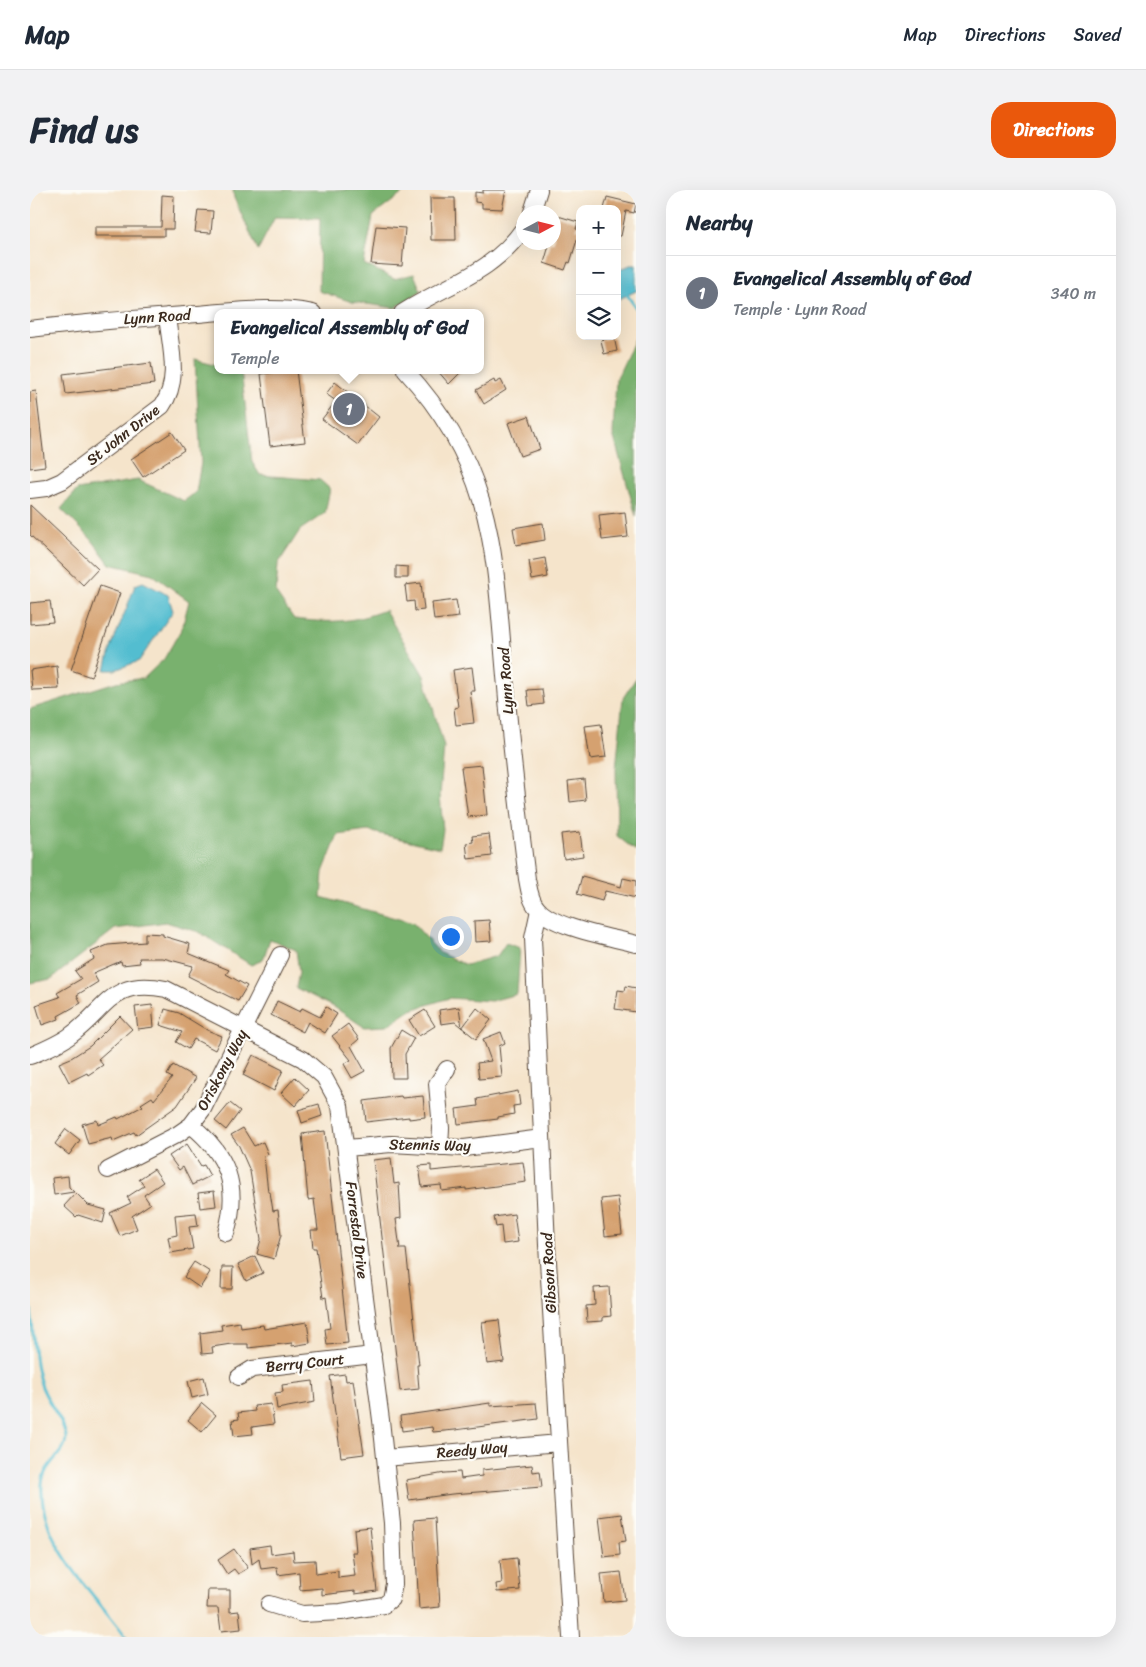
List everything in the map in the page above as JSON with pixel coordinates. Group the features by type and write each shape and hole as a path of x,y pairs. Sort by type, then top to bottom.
{"street":[{"path":"534,205 539,190"},
{"path":"409,309 483,269 508,248 516,238"},
{"name":"Lynn Road","path":"30,329 214,313"},
{"name":"St John Drive","path":"30,490 46,488 62,482 162,406 171,390 173,379 167,316"},
{"name":"Lynn Road","path":"408,374 439,410 456,437 477,484 492,539 498,587 510,736 527,879 532,898 538,910"},
{"path":"538,910 572,926 636,944"},
{"name":"Gibson Road","path":"538,910 533,938 542,1138 571,1637"},
{"name":"Oriskony Way","path":"108,1170 178,1134 191,1125 203,1109 280,955"},
{"name":"Forrestal Drive","path":"30,1056 72,1035 110,998 133,988 146,986 166,989 303,1058 324,1077 340,1106 347,1148 385,1458 393,1542 394,1584 391,1599 384,1605 341,1612 302,1614 269,1604"},
{"path":"440,1147 441,1128 437,1084 447,1069"},
{"path":"191,1125 209,1140 219,1154 230,1178 232,1213 226,1233"},
{"name":"Stennis Way","path":"347,1148 391,1144 464,1148 542,1138"},
{"name":"Berry Court","path":"239,1377 252,1369 373,1355"},
{"name":"Reedy Way","path":"385,1458 559,1443"}],"green space":[{"path":"233,190 407,190 373,216 364,264 394,279 414,274 421,291 395,308 352,302 319,291 320,218 275,217 258,250 234,198"},
{"path":"636,337 636,516 613,434 616,380"},
{"path":"195,359 214,364 214,374 241,374 252,462 260,475 320,480 330,489 325,513 300,530 278,564 276,593 294,619 318,621 351,620 385,610 424,676 444,747 440,795 443,830 440,848 368,831 338,835 323,872 321,897 413,923 440,953 466,965 497,956 506,943 520,948 517,994 491,1001 449,998 411,1010 387,1026 364,1027 334,1007 296,988 299,972 296,950 270,939 263,960 251,965 199,932 166,922 115,929 51,979 30,983 30,709 116,682 144,678 164,659 182,628 189,601 152,574 110,564 92,540 61,509 77,490 138,480 184,501 196,492 201,463"},
{"path":"636,678 636,851 617,836 616,769 623,698"}],"water":[{"path":"630,265 636,265 636,291 621,298 621,295 621,269"},
{"path":"143,582 168,595 173,611 139,661 115,670 105,670 111,648 135,585"}],"building":[{"path":"483,190 506,190 502,209 482,208 482,203 475,202 475,192 483,193"},
{"path":"162,195 174,196 173,229 164,229 164,236 95,236 95,227 161,227"},
{"path":"607,197 636,204 634,213 626,211 621,236 621,205 605,205"},
{"path":"430,198 455,198 456,240 431,240"},
{"path":"198,210 213,211 211,233 195,232"},
{"path":"561,217 576,221 576,243 570,263 568,262 565,270 544,263 548,250 561,250"},
{"path":"376,226 405,228 402,266 371,264"},
{"path":"601,340 615,340 617,351 604,354"},
{"path":"151,363 154,384 66,394 63,374"},
{"path":"261,374 296,374 305,442 270,446"},
{"path":"440,374 459,374 449,384"},
{"path":"494,380 495,383 501,380 506,390 484,404 476,390"},
{"path":"335,382 379,417 358,445 322,419 336,401 326,394"},
{"path":"36,391 45,466 30,468 30,392"},
{"path":"529,416 540,449 520,456 508,423"},
{"path":"172,432 184,450 143,477 131,459"},
{"path":"30,505 98,569 83,585 30,535"},
{"path":"625,512 628,537 602,540 599,515"},
{"path":"543,523 545,540 516,545 513,528"},
{"path":"545,558 548,577 532,580 529,561"},
{"path":"396,566 408,567 408,578 396,578"},
{"path":"421,583 424,610 415,611 414,601 407,602 405,585"},
{"path":"100,586 120,593 91,677 71,670"},
{"path":"456,600 459,617 434,620 432,603"},
{"path":"50,601 53,622 30,624 30,603"},
{"path":"57,666 59,689 32,690 30,670"},
{"path":"472,667 475,691 470,691 474,723 456,725 454,708 458,707 453,670"},
{"path":"542,689 544,704 529,706 527,690"},
{"path":"601,724 606,757 590,759 585,726"},
{"path":"482,765 487,815 468,817 461,767"},
{"path":"584,779 586,800 570,802 568,781"},
{"path":"580,832 583,856 564,859 561,834"},
{"path":"489,834 492,856 468,859 466,843 473,842 472,836"},
{"path":"582,876 621,887 623,878 636,881 636,898 605,891 602,901 577,894"},
{"path":"489,920 491,941 475,942 474,921"},
{"path":"145,933 163,934 163,936 190,944 188,953 229,970 226,974 247,986 238,1001 188,976 193,966 163,958 139,958 140,963 122,965 121,961 93,973 98,982 77,995 81,1003 58,1016 59,1019 42,1025 36,1005 60,997 57,993 81,979 75,971 94,959 91,952 108,945 145,942"},
{"path":"626,986 636,988 636,1012 615,1009 618,990 625,991"},
{"path":"277,1001 300,1012 302,1008 320,1017 326,1007 337,1014 325,1033 308,1022 303,1032 271,1015"},
{"path":"152,1005 154,1027 138,1029 135,1007"},
{"path":"459,1007 462,1028 455,1022 441,1024 439,1010"},
{"path":"477,1008 491,1020 476,1039 462,1028"},
{"path":"165,1009 179,1013 207,1030 222,1036 215,1050 194,1039 188,1049 176,1042 182,1032 160,1025"},
{"path":"425,1010 435,1026 419,1036 409,1020"},
{"path":"120,1016 132,1029 98,1059 103,1065 88,1075 87,1073 69,1082 59,1063 90,1046"},
{"path":"348,1024 359,1039 351,1046 365,1071 352,1078 344,1064 351,1060 332,1036"},
{"path":"401,1030 414,1038 405,1054 406,1078 392,1078 391,1048"},
{"path":"501,1032 505,1043 499,1046 502,1077 479,1079 477,1063 491,1061 483,1039"},
{"path":"253,1055 283,1070 274,1091 243,1075"},
{"path":"173,1065 196,1078 177,1106 136,1135 134,1132 113,1141 112,1138 88,1144 82,1124 97,1120 98,1125 117,1117 118,1119 143,1106 141,1104 152,1097 154,1100 172,1078 167,1075"},
{"path":"295,1077 309,1090 295,1106 281,1093"},
{"path":"518,1091 520,1105 513,1106 514,1114 498,1117 498,1119 458,1124 456,1109 478,1106 477,1099"},
{"path":"401,1096 402,1098 423,1096 425,1117 366,1122 364,1101"},
{"path":"230,1103 240,1111 226,1130 215,1121"},
{"path":"319,1104 322,1116 302,1123 298,1110"},
{"path":"243,1128 254,1146 263,1142 268,1154 264,1156 268,1192 270,1192 273,1211 278,1210 281,1235 274,1259 257,1254 261,1239 250,1171 239,1146 231,1135"},
{"path":"66,1129 80,1140 69,1155 55,1144"},
{"path":"325,1131 348,1343 327,1345 325,1329 330,1328 326,1297 323,1298 316,1248 313,1248 311,1230 318,1230 314,1199 308,1200 302,1134"},
{"path":"187,1144 201,1166 204,1165 210,1176 192,1185 183,1167 179,1170 169,1156"},
{"path":"391,1158 394,1184 399,1183 401,1218 396,1219 400,1249 406,1249 419,1365 417,1365 419,1389 400,1391 373,1160"},
{"path":"523,1162 526,1182 466,1190 466,1188 442,1191 441,1185 422,1187 419,1166 431,1165 431,1171"},
{"path":"154,1169 163,1182 144,1195 150,1204 132,1216 137,1229 120,1236 110,1213 131,1203 127,1197 144,1186 139,1179"},
{"path":"68,1176 69,1187 74,1192 54,1195 52,1178"},
{"path":"214,1191 216,1206 200,1208 198,1193"},
{"path":"76,1193 88,1205 106,1210 103,1223 78,1215 76,1217 64,1206"},
{"path":"618,1197 622,1234 605,1236 601,1199"},
{"path":"196,1213 198,1226 189,1227 193,1249 171,1253 168,1237 177,1235 175,1215"},
{"path":"514,1214 518,1242 503,1244 501,1226 496,1227 494,1217"},
{"path":"255,1256 263,1273 246,1281 238,1264"},
{"path":"194,1262 210,1272 200,1288 184,1277"},
{"path":"222,1267 233,1267 232,1289 221,1289"},
{"path":"609,1287 611,1316 603,1317 603,1321 587,1322 586,1306 595,1305 594,1288"},
{"path":"499,1320 504,1362 487,1364 482,1322"},
{"path":"240,1322 241,1328 263,1325 264,1329 307,1322 310,1343 292,1346 292,1343 248,1348 248,1344 231,1344 212,1347 213,1353 202,1354 200,1333 222,1330 221,1325"},
{"path":"345,1374 346,1381 353,1380 364,1454 341,1457 330,1376"},
{"path":"204,1377 208,1394 192,1398 188,1381"},
{"path":"313,1381 315,1402 277,1409 275,1393 283,1392 282,1385"},
{"path":"202,1403 216,1415 202,1432 188,1420"},
{"path":"490,1403 490,1406 536,1403 538,1419 433,1432 432,1427 402,1431 400,1416"},
{"path":"271,1404 274,1424 252,1427 253,1434 234,1436 232,1420 239,1419 238,1413 255,1411 254,1406"},
{"path":"532,1465 533,1472 540,1471 542,1487 452,1494 409,1500 406,1480 460,1472 461,1479 482,1476 482,1470"},
{"path":"622,1514 626,1541 619,1542 620,1555 604,1557 599,1517"},
{"path":"435,1518 440,1607 419,1609 414,1520"},
{"path":"370,1527 377,1591 355,1594 355,1591 322,1595 322,1588 300,1590 299,1572 278,1575 277,1567 261,1569 259,1559 252,1564 250,1548 270,1545 271,1554 293,1551 294,1561 315,1560 316,1574 338,1571 338,1578 355,1576 352,1552 356,1552 354,1529"},
{"path":"234,1549 248,1568 238,1574 234,1569 227,1574 218,1560"},
{"path":"517,1558 520,1590 497,1592 496,1584 502,1583 500,1560"},
{"path":"621,1572 625,1600 604,1602 601,1574"},
{"path":"208,1590 230,1590 230,1612 239,1611 241,1629 221,1631 218,1608 207,1608"}],"waterway":[{"path":"626,293 636,308"},
{"path":"30,1301 38,1374 43,1391 62,1425 66,1438 63,1448 50,1464 43,1477 43,1506 49,1527 58,1547 84,1585 126,1637"}],"place":[{"name":"Evangelical Assembly of God","path":"349,409"}]}
